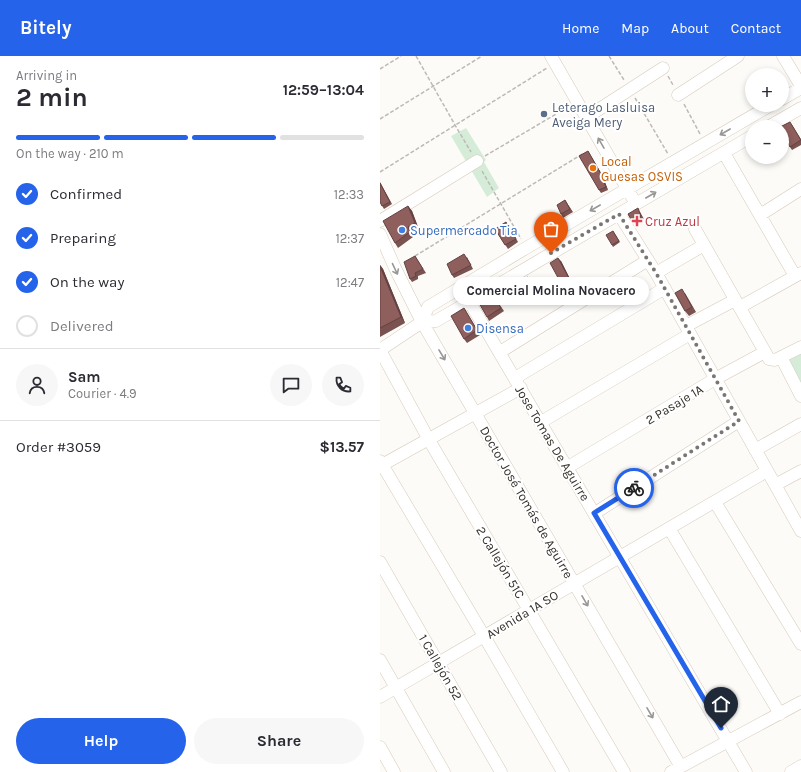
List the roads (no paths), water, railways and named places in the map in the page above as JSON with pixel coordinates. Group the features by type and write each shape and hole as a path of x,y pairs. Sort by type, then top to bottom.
{"street":[{"path":"678,95 738,56"},
{"path":"783,56 801,87 789,95"},
{"path":"553,60 636,204"},
{"path":"587,117 663,68"},
{"path":"780,120 801,108"},
{"path":"422,322 428,307 759,112"},
{"path":"380,350 422,322 436,321 745,140"},
{"path":"541,422 688,330 737,303 798,274 760,215 724,153"},
{"path":"380,221 477,161"},
{"path":"760,215 801,189"},
{"path":"619,214 665,288 801,530"},
{"path":"695,229 768,359 772,360 801,347"},
{"name":"Doctor José Tomás de Aguirre","path":"380,234 422,322 575,583 676,769"},
{"path":"656,273 704,245"},
{"path":"500,352 648,260"},
{"path":"563,772 381,464 429,440 476,413 518,383 665,288"},
{"name":"Jose Tomas De Aguirre","path":"469,301 746,772"},
{"name":"2 Callejón 51C","path":"380,350 429,440 624,772"},
{"name":"2 Pasaje 1A","path":"568,468 715,379 765,352"},
{"path":"780,357 801,396"},
{"path":"594,513 739,421"},
{"path":"755,450 801,424"},
{"name":"Avenida 1A SO","path":"380,697 767,471"},
{"path":"776,485 801,471"},
{"path":"714,502 801,644"},
{"path":"669,528 780,714"},
{"name":"1 Callejón 52","path":"380,562 501,772"},
{"path":"380,660 444,772"},
{"path":"676,769 801,702"},
{"path":"380,747 394,772"},
{"path":"791,772 801,766"}],"place":[{"name":"Leterago Lasluisa Aveiga Mery","path":"544,114"},
{"name":"Local Guesas OSVIS","path":"593,168"},
{"name":"Cruz Azul","path":"637,221"},
{"name":"Supermercado Tia","path":"402,230"},
{"name":"Comercial Molina Novacero","path":"551,253"},
{"name":"Disensa","path":"468,328"}]}
